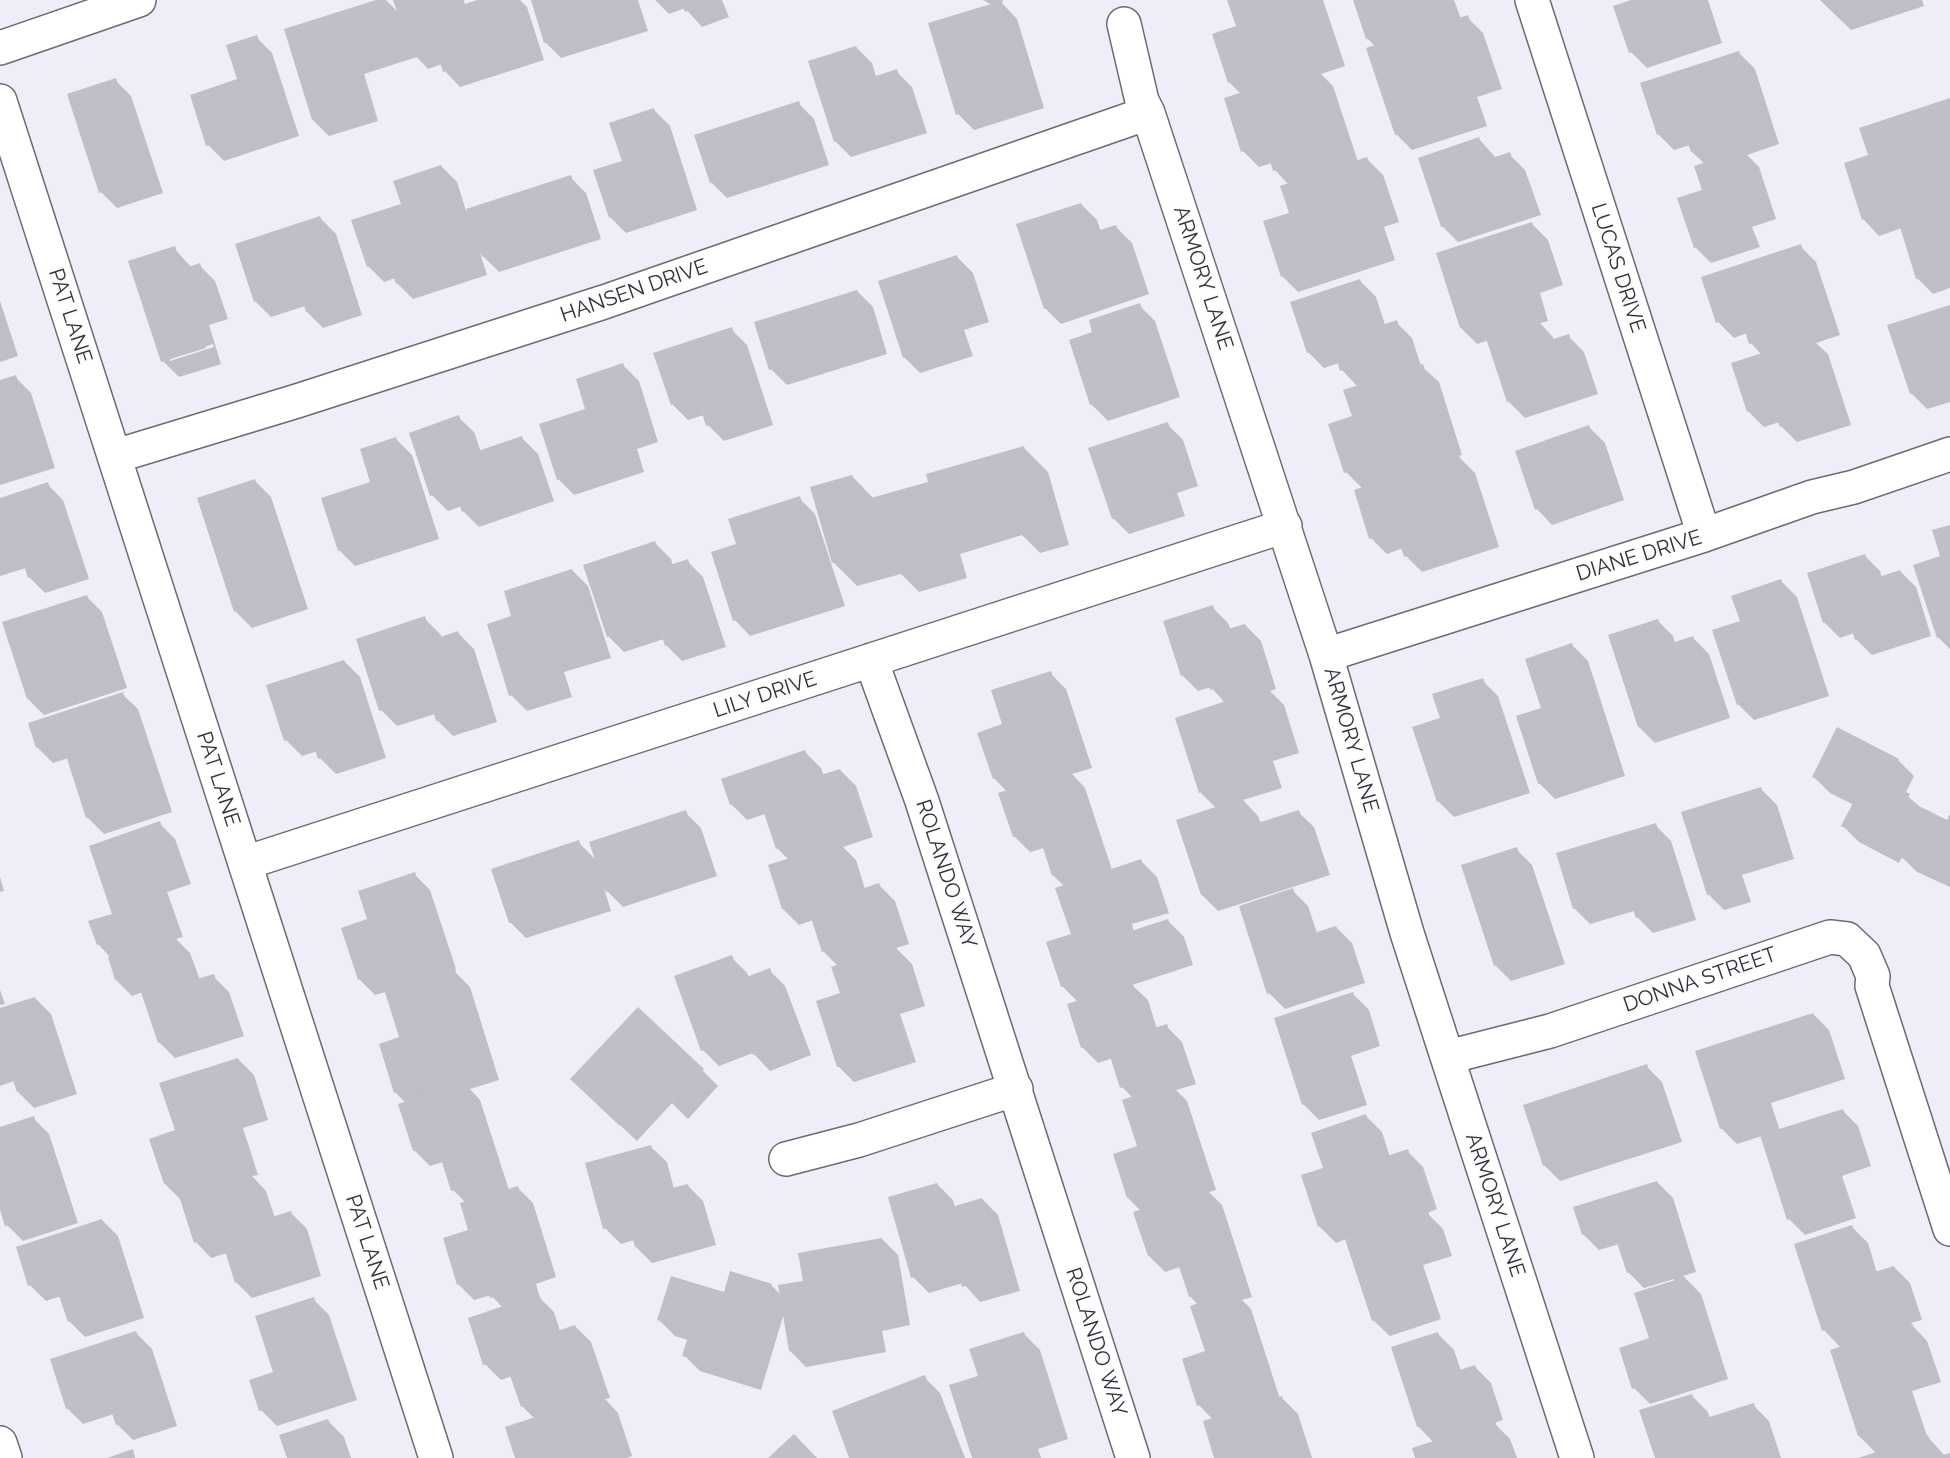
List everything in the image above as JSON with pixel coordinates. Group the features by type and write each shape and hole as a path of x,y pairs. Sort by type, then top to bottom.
{"street":[{"path":"0,48 139,0"},
{"name":"LUCAS DRIVE","path":"1532,0 1704,535"},
{"name":"ARMORY LANE","path":"1124,24 1142,100 1285,526 1326,655 1407,933 1577,1458"},
{"name":"PAT LANE","path":"0,100 436,1458"},
{"name":"HANSEN DRIVE","path":"116,456 308,398 592,305 1148,113"},
{"name":"DIANE DRIVE","path":"1326,655 1704,535 1812,497 1854,487 1950,454"},
{"name":"LILY DRIVE","path":"245,864 1285,526"},
{"name":"ROLANDO WAY","path":"871,660 922,801 1133,1458"},
{"name":"DONNA STREET","path":"1448,1057 1550,1031 1830,937 1847,939 1864,955 1873,976 1872,986 1950,1229"},
{"path":"786,1160 859,1140 1016,1089"},
{"path":"0,1443 5,1458"}],"building":[{"path":"376,0 386,0 399,42 349,58 363,105 312,120 284,29"},
{"path":"393,0 454,0 456,7 477,0 515,0 529,44 443,72 435,46 411,53"},
{"path":"531,0 628,0 633,15 544,43"},
{"path":"680,0 715,0 685,12"},
{"path":"1227,0 1314,0 1330,50 1228,83 1212,34 1236,26"},
{"path":"1353,0 1445,0 1449,12 1366,39"},
{"path":"1631,0 1698,0 1707,27 1629,53 1613,6"},
{"path":"1001,1 1029,93 956,115 928,23"},
{"path":"1468,15 1487,73 1462,81 1472,110 1395,135 1366,48"},
{"path":"257,35 284,121 206,146 190,95 237,79 226,45"},
{"path":"856,46 867,79 897,69 912,117 834,142 808,61"},
{"path":"1739,51 1764,129 1691,152 1682,126 1657,135 1640,83"},
{"path":"1317,68 1343,148 1273,171 1265,145 1241,152 1224,98"},
{"path":"116,78 148,177 99,193 67,94"},
{"path":"1950,98 1950,163 1944,165 1950,182 1950,192 1862,220 1844,163 1868,155 1859,128"},
{"path":"799,101 814,149 710,183 694,135"},
{"path":"654,108 682,194 609,218 593,170 622,161 609,123"},
{"path":"1479,137 1486,160 1510,152 1526,199 1441,227 1418,158"},
{"path":"1743,150 1761,203 1737,211 1745,231 1694,248 1677,198 1702,190 1694,166"},
{"path":"1367,157 1384,206 1369,211 1380,244 1281,277 1263,221 1289,213 1280,186"},
{"path":"441,165 472,259 396,284 388,260 367,267 351,220 401,204 393,181"},
{"path":"571,175 586,223 482,257 466,209"},
{"path":"1081,203 1091,233 1116,225 1134,278 1044,309 1016,224"},
{"path":"1950,211 1950,282 1945,269 1916,279 1900,227"},
{"path":"320,216 347,299 306,312 298,287 254,302 235,244"},
{"path":"1532,222 1548,269 1525,277 1533,305 1460,328 1436,253"},
{"path":"1801,244 1825,319 1749,344 1740,315 1716,323 1701,277"},
{"path":"175,246 182,269 200,263 213,303 194,309 206,348 161,362 128,261"},
{"path":"957,255 974,306 949,314 958,340 903,358 878,281"},
{"path":"1360,279 1376,327 1397,320 1406,350 1340,371 1332,345 1307,353 1290,302"},
{"path":"857,290 872,338 769,370 754,322"},
{"path":"1140,303 1165,381 1090,405 1069,340 1092,332 1089,320"},
{"path":"1950,305 1950,381 1910,394 1887,325"},
{"path":"1537,318 1544,342 1569,334 1583,378 1507,402 1485,335"},
{"path":"732,327 758,409 706,426 697,396 671,405 653,353"},
{"path":"1812,337 1836,409 1780,427 1772,403 1747,412 1731,363"},
{"path":"623,363 643,426 622,433 629,456 557,480 539,424 585,409 576,379"},
{"path":"1423,364 1447,439 1344,473 1328,424 1352,416 1343,390"},
{"path":"16,375 40,452 0,465 0,380"},
{"path":"459,415 472,453 522,436 540,485 462,512 454,488 430,496 409,433"},
{"path":"1168,422 1183,470 1162,477 1170,500 1112,519 1088,448"},
{"path":"1589,425 1609,484 1535,510 1515,451"},
{"path":"396,437 424,523 338,551 321,498 370,482 360,449"},
{"path":"1024,446 1046,521 1015,530 1009,509 937,530 944,554 894,569 888,547 832,563 810,487 852,475 860,501 928,482 926,474"},
{"path":"1459,455 1484,531 1404,557 1396,530 1369,539 1354,490"},
{"path":"255,479 293,593 234,612 197,498"},
{"path":"48,482 74,563 28,578 19,549 0,556 0,498"},
{"path":"800,496 830,590 733,621 711,552 736,544 728,519"},
{"path":"1950,525 1950,634 1937,638 1913,565 1940,556 1932,530"},
{"path":"655,541 664,567 688,559 711,631 665,646 657,620 607,637 583,565"},
{"path":"1865,554 1873,579 1900,570 1916,620 1855,640 1847,615 1823,623 1807,573"},
{"path":"572,569 596,642 549,656 557,681 509,696 487,624 511,616 504,591"},
{"path":"1781,579 1814,680 1737,705 1712,630 1740,621 1731,596"},
{"path":"87,595 112,672 27,699 2,622"},
{"path":"1213,605 1221,631 1245,624 1261,673 1210,690 1203,669 1181,676 1163,621"},
{"path":"425,616 432,640 458,631 482,706 436,721 428,695 379,711 356,639"},
{"path":"1658,619 1666,645 1693,636 1715,702 1638,727 1608,635"},
{"path":"1572,643 1610,760 1538,784 1516,716 1541,708 1525,659"},
{"path":"344,660 371,742 318,759 310,733 284,741 266,685"},
{"path":"1051,671 1077,752 993,779 977,733 1002,724 991,690"},
{"path":"1483,678 1515,777 1437,802 1412,727 1440,718 1432,694"},
{"path":"1268,687 1284,737 1258,745 1267,772 1199,793 1175,718"},
{"path":"123,692 157,796 86,818 61,740 36,748 28,723"},
{"path":"1837,727 1899,759 1887,782 1910,794 1883,848 1841,826 1855,799 1812,777"},
{"path":"805,750 814,777 840,769 858,821 776,849 758,795 730,805 721,779"},
{"path":"1070,770 1099,860 1052,876 1037,829 1013,837 998,793"},
{"path":"1761,787 1779,843 1727,859 1736,886 1707,895 1681,812"},
{"path":"1243,798 1251,825 1299,810 1315,859 1201,895 1176,820"},
{"path":"1921,807 1947,820 1950,814 1950,857 1942,876 1899,857"},
{"path":"686,810 702,860 606,892 589,842"},
{"path":"160,821 176,868 152,876 168,921 97,945 88,921 112,914 89,846"},
{"path":"1656,823 1681,904 1636,918 1627,892 1573,909 1556,853"},
{"path":"579,840 596,895 509,923 491,869"},
{"path":"840,842 856,891 879,883 894,928 822,952 806,902 782,909 768,865"},
{"path":"1517,847 1550,948 1494,966 1461,865"},
{"path":"1141,859 1154,897 1117,909 1125,933 1168,919 1178,949 1061,987 1046,942 1071,934 1055,888"},
{"path":"415,872 441,953 358,980 341,928 367,919 358,891"},
{"path":"1293,888 1308,935 1336,926 1350,967 1267,994 1239,906"},
{"path":"175,935 190,981 214,974 229,1020 158,1043 135,974 115,980 108,957"},
{"path":"896,946 910,990 885,998 901,1046 837,1067 816,1001 840,993 831,967"},
{"path":"732,955 741,979 770,968 796,1039 753,1055 745,1035 701,1051 674,976"},
{"path":"455,969 484,1064 394,1093 379,1044 399,1037 385,992"},
{"path":"1132,983 1148,1030 1167,1024 1181,1068 1120,1088 1105,1040 1081,1048 1067,1004"},
{"path":"1353,992 1365,1031 1336,1040 1352,1089 1302,1105 1274,1018"},
{"path":"35,997 62,1078 17,1092 7,1063 0,1065 0,1008"},
{"path":"638,1007 704,1069 671,1104 655,1089 620,1126 570,1079"},
{"path":"1813,1013 1830,1063 1756,1087 1765,1114 1720,1129 1695,1051"},
{"path":"238,1058 253,1104 228,1112 243,1159 164,1184 149,1139 175,1130 159,1083"},
{"path":"1647,1064 1667,1126 1543,1166 1523,1105"},
{"path":"465,1082 495,1176 451,1191 436,1143 413,1151 398,1104"},
{"path":"1171,1083 1201,1174 1127,1198 1113,1154 1137,1146 1122,1100"},
{"path":"1843,1109 1856,1150 1827,1160 1841,1202 1787,1220 1760,1135"},
{"path":"1366,1114 1381,1158 1408,1149 1422,1193 1318,1227 1301,1175 1323,1168 1311,1133"},
{"path":"34,1116 63,1207 5,1226 0,1210 0,1127"},
{"path":"651,1145 664,1190 688,1184 701,1229 635,1247 628,1222 603,1229 585,1163"},
{"path":"251,1173 266,1219 291,1211 306,1260 235,1283 220,1235 194,1243 179,1196"},
{"path":"1657,1181 1681,1256 1627,1273 1611,1225 1582,1235 1573,1207"},
{"path":"937,1183 945,1209 982,1198 1005,1275 962,1287 956,1265 911,1278 888,1197"},
{"path":"518,1186 541,1262 521,1268 527,1287 490,1298 484,1276 457,1285 443,1238 468,1230 460,1203"},
{"path":"1207,1188 1237,1281 1189,1297 1173,1248 1148,1256 1133,1212"},
{"path":"1428,1211 1437,1240 1408,1250 1426,1303 1372,1321 1345,1239"},
{"path":"102,1219 129,1302 68,1322 53,1278 28,1286 16,1247"},
{"path":"1852,1225 1868,1274 1894,1266 1907,1304 1822,1331 1794,1244"},
{"path":"882,1238 895,1310 867,1315 871,1337 789,1351 778,1285 803,1281 798,1253"},
{"path":"730,1271 772,1284 745,1375 682,1356 690,1330 657,1320 671,1276 724,1292"},
{"path":"1685,1277 1713,1363 1632,1389 1619,1348 1649,1338 1634,1293"},
{"path":"1235,1291 1265,1384 1197,1406 1182,1359 1205,1351 1190,1306"},
{"path":"539,1294 551,1333 575,1325 595,1382 521,1407 504,1358 483,1365 468,1318"},
{"path":"314,1297 342,1384 259,1411 249,1380 273,1372 255,1316"},
{"path":"1912,1323 1926,1366 1897,1375 1911,1419 1858,1436 1830,1350"},
{"path":"136,1331 162,1410 116,1425 106,1396 66,1409 50,1359"},
{"path":"1024,1332 1053,1423 1023,1433 1031,1458 972,1458 949,1385 978,1376 969,1349"},
{"path":"1438,1332 1451,1373 1475,1365 1488,1404 1417,1427 1391,1347"},
{"path":"925,1375 953,1451 933,1458 897,1458 894,1449 871,1458 849,1458 832,1411"},
{"path":"1692,1394 1700,1420 1754,1403 1770,1456 1764,1458 1655,1458 1639,1410"},
{"path":"603,1395 617,1440 593,1448 596,1458 515,1458 505,1427"},
{"path":"1282,1396 1302,1458 1214,1458 1203,1421"},
{"path":"328,1419 341,1458 287,1458 279,1435"},
{"path":"1495,1421 1507,1458 1415,1458 1412,1448"},
{"path":"794,1434 817,1458 768,1458"},
{"path":"1928,1435 1935,1457 1950,1453 1950,1458 1858,1458"},
{"path":"133,1449 135,1458 107,1458"}]}
